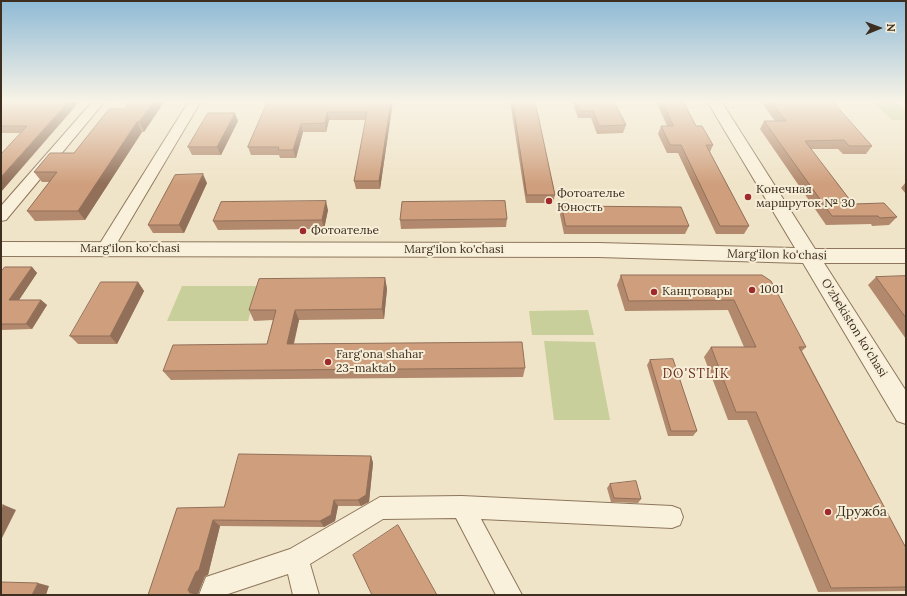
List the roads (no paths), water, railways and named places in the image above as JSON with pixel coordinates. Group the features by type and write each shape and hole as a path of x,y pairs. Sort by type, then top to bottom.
{"street":[{"path":"1,216 75,129"},
{"path":"106,249 178,129"},
{"name":"O'zbekiston ko'chasi","path":"731,129 906,413"},
{"name":"Marg'ilon ko'chasi","path":"1,249 598,250 809,256 906,256"},
{"path":"212,595 215,586 296,559 380,508 462,508 672,516"},
{"path":"462,508 510,595"},
{"path":"296,559 306,595"}],"place":[{"name":"Конечная маршруток № 30","path":"748,197"},
{"name":"Фотоателье Юность","path":"549,201"},
{"name":"Фотоателье","path":"303,231"},
{"name":"1001","path":"752,290"},
{"name":"Канцтовары","path":"654,292"},
{"name":"Farg'ona shahar 23-maktab","path":"328,362"},
{"name":"Дружба","path":"828,512"}],"district":[{"name":"DO'STLIK","path":"696,374"}]}
